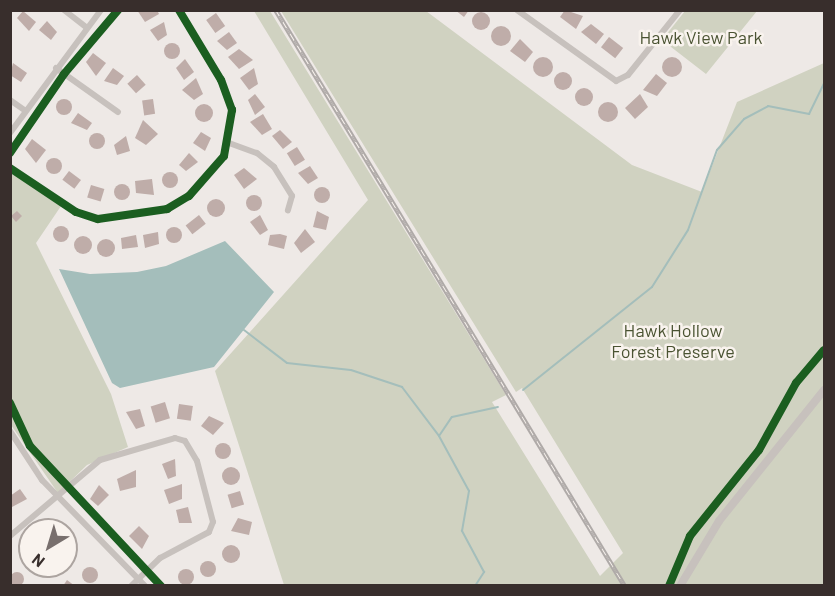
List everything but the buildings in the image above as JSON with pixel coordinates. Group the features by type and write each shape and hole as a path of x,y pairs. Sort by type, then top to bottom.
{"street":[{"path":"64,10 86,27"},
{"path":"10,133 86,27 101,10"},
{"path":"10,168 75,212 112,219 181,202 213,172 229,143 232,110 226,89 179,10"},
{"path":"517,10 616,81 628,75 680,10"},
{"path":"56,69 118,112"},
{"path":"10,100 26,111"},
{"path":"229,143 256,153 274,167 292,196 288,210"},
{"path":"680,585 719,521 825,390"},
{"path":"10,431 58,497 145,585"},
{"path":"10,536 100,460 175,438 189,443 213,522 210,532 160,558 130,585"}],"green space":[{"name":"Hawk Hollow Forest Preserve","path":"254,11 270,11 506,395 492,402 600,576 623,553 522,388 516,392 281,11 426,11 632,165 702,192 737,102 824,63 824,585 284,585 215,371 368,200"},
{"name":"Hawk View Park","path":"685,11 757,11 706,74 662,40"},
{"path":"10,170 61,206 36,243 111,394 128,447 87,465 58,493 11,425"}],"water":[{"path":"225,241 274,292 214,367 120,388 112,383 59,269 90,274 137,272 166,266"}],"waterway":[{"path":"523,390 652,287 688,230 717,150 744,119 768,106 809,114 824,83"},
{"path":"244,330 287,363 351,370 402,387 439,436"},
{"path":"475,586 484,572 462,531 469,491 439,436 452,417 498,407"}],"railway":[{"path":"276,10 625,586"}],"cycle path":[{"path":"10,153 64,74 118,10"},
{"path":"10,168 76,212 98,219 167,209 189,196 224,156 232,110 221,80 179,10"},
{"path":"669,586 690,536 759,450 796,383 824,350"},
{"path":"10,403 30,446 161,586"}]}
